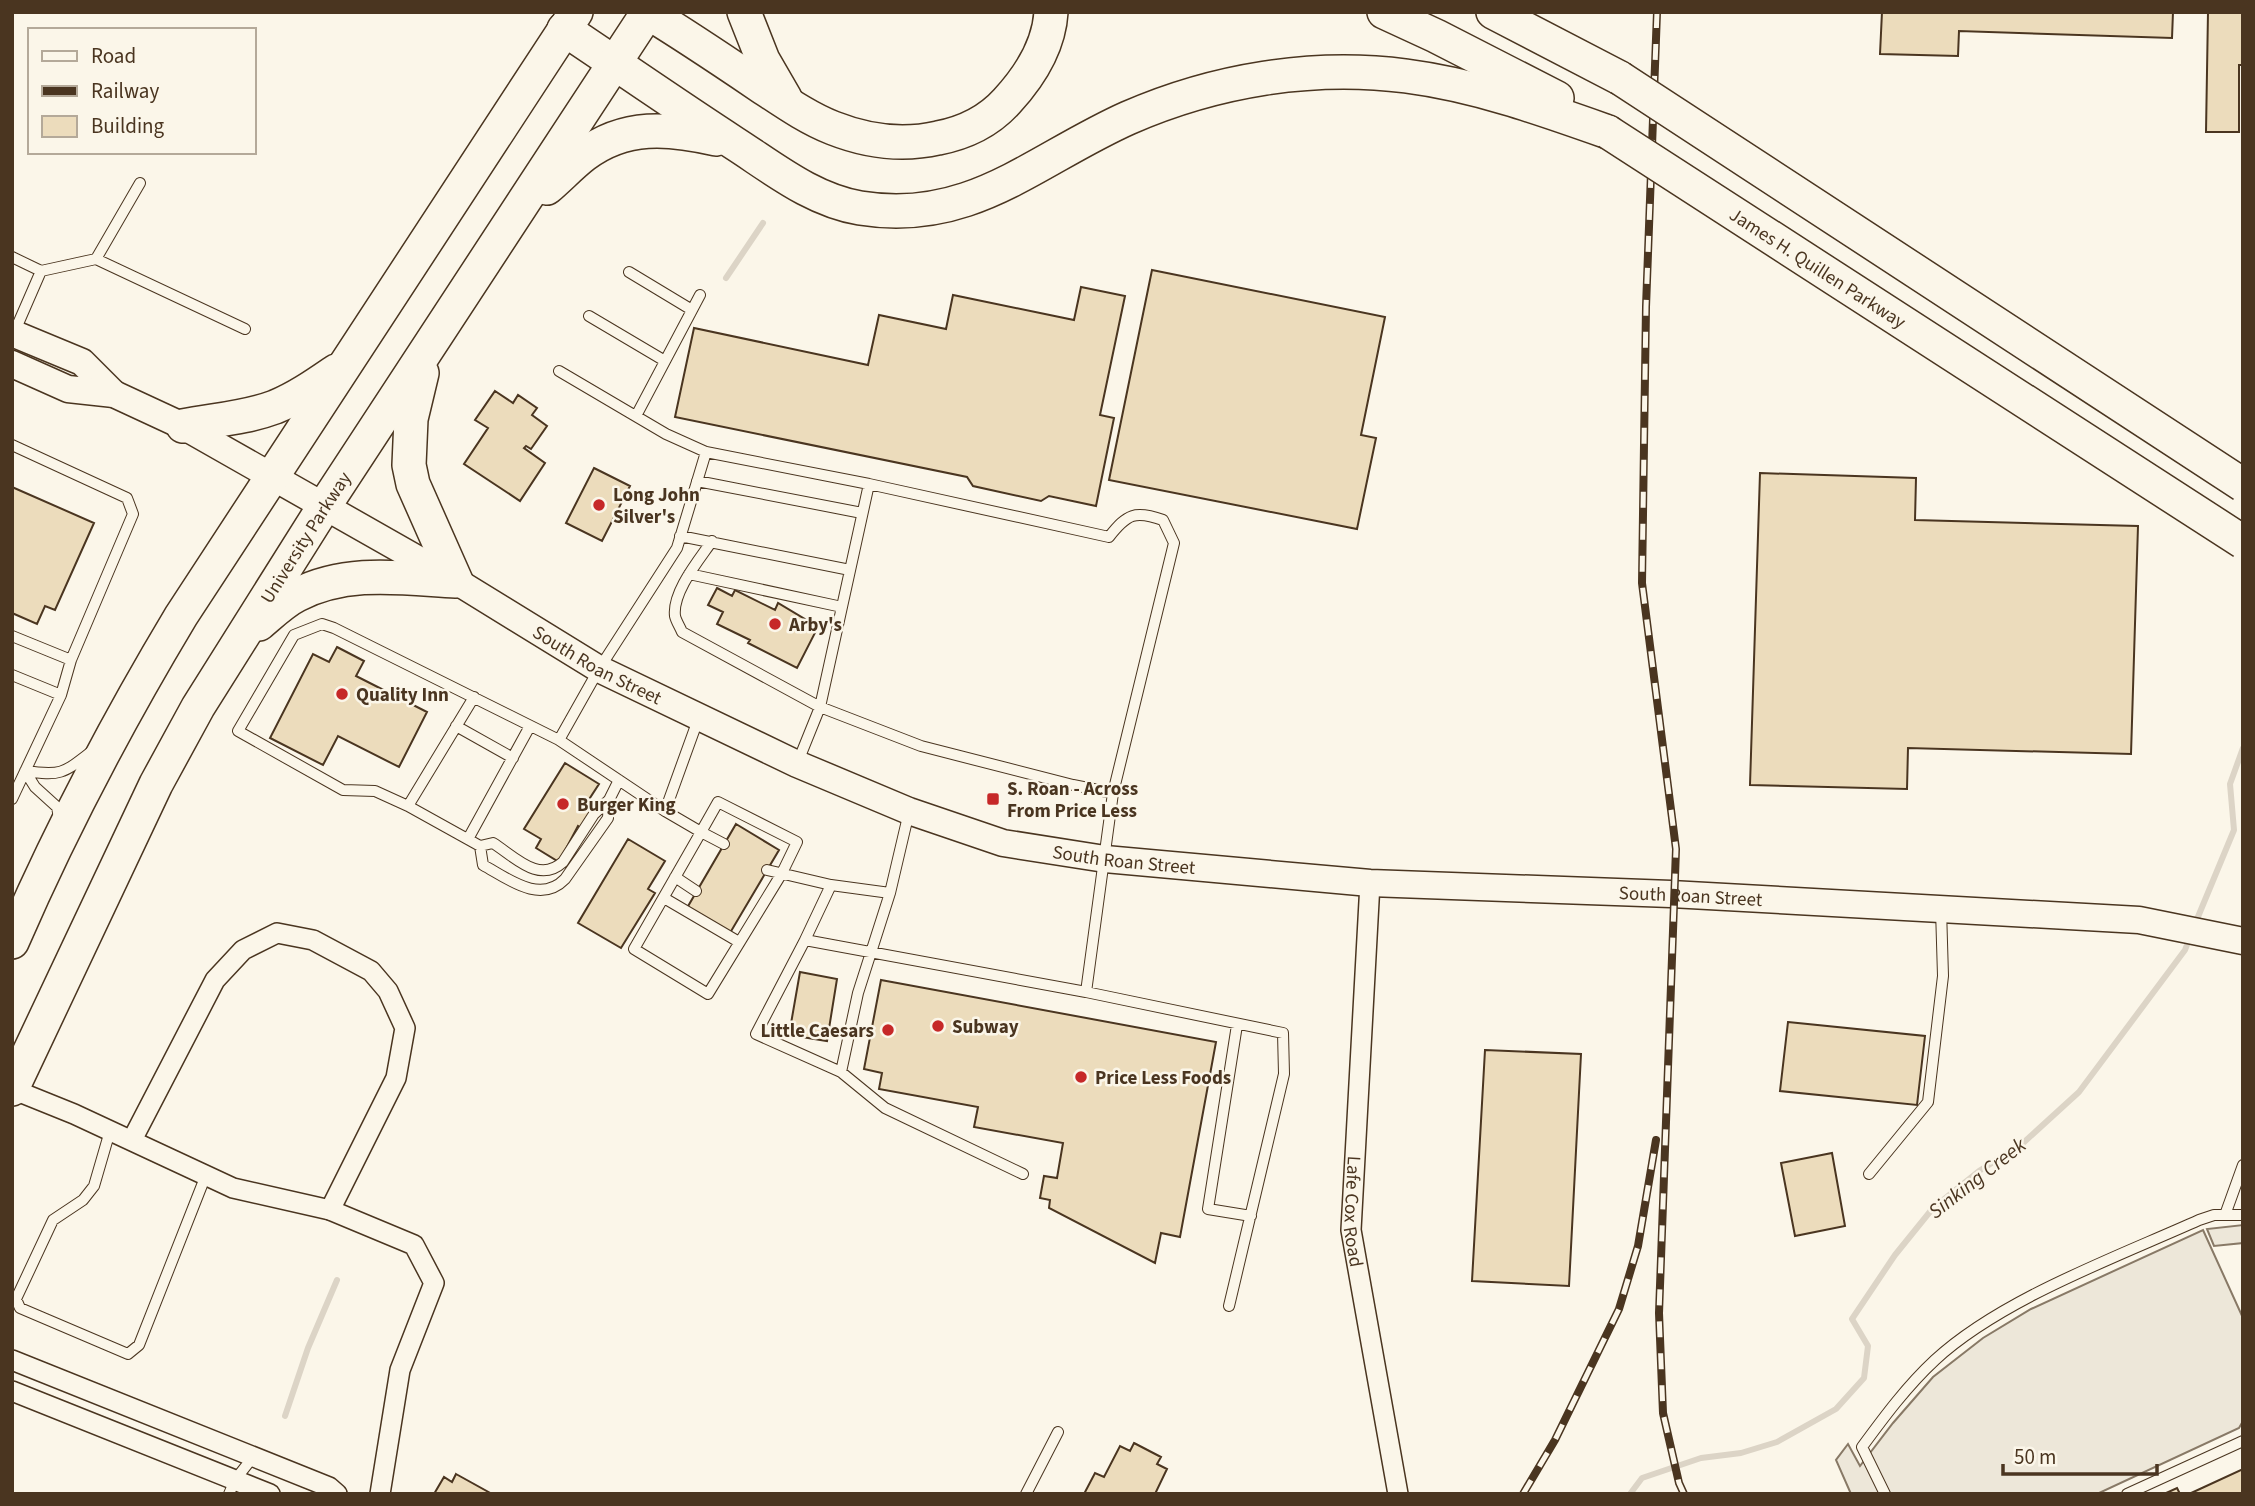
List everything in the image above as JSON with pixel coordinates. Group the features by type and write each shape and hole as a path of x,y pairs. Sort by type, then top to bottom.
{"highway":[{"path":"648,12 831,128 894,142 922,142 978,125 1000,108 1022,85 1040,56 1051,12"},
{"name":"University Parkway","path":"12,1089 156,784 198,706 325,505 648,12"},
{"path":"744,12 763,60 788,103"},
{"name":"James H. Quillen Parkway","path":"1384,12 1548,93 2243,542"},
{"path":"1493,12 1620,78 2243,485"},
{"path":"1513,12 1548,40"},
{"path":"12,942 62,834 112,736 181,616 570,21 615,64 734,144 797,184 823,197 857,208 898,212 928,209 968,200 1015,180 1087,138 1164,103 1255,78 1306,74 1406,76 1511,99 1608,132"},
{"path":"514,218 586,154 616,138 645,130 680,130 734,144"},
{"path":"236,643 295,596 317,585 339,579 368,577 456,581 413,484 409,465 411,419 426,354"},
{"path":"183,426 256,413 276,406 304,393 347,364"}],"main road":[{"name":"South Roan Street","path":"13,333 82,362 114,394"},
{"name":"South Roan Street","path":"12,365 68,389 114,394 183,426 456,581 599,669 797,764 909,811 1003,843 1105,859 1370,883 1671,894 2139,920 2233,938"}],"street":[{"name":"Lafe Cox Road","path":"1370,883 1351,1230 1398,1494"},
{"path":"132,1140 215,980 243,950 277,933 313,940 371,971 388,990 405,1028 396,1078 330,1210"},
{"path":"12,1089 132,1140 233,1188 330,1210 414,1245 434,1283 400,1370 380,1494"},
{"path":"12,1360 329,1486 337,1494"},
{"path":"12,1391 232,1487 270,1494"}],"lane":[{"path":"96,259 140,183"},
{"path":"12,257 41,271 96,259 245,329"},
{"path":"13,333 41,271"},
{"path":"629,272 692,310"},
{"path":"636,416 700,295"},
{"path":"589,316 665,361"},
{"path":"559,371 666,434 706,452 869,484 1109,537 1119,523 1133,514 1147,514 1163,520 1174,543 1113,793 1086,992"},
{"path":"12,444 127,498 133,514 71,660 61,695 12,799"},
{"path":"559,740 599,669 677,548 706,452"},
{"path":"697,481 862,513"},
{"path":"797,764 820,707 869,484"},
{"path":"680,536 850,570"},
{"path":"712,541 677,597 675,616 682,632 820,707 921,746 1113,793"},
{"path":"689,574 842,607"},
{"path":"619,780 609,800 594,814 563,862 546,871 535,871 493,843 480,846 375,791 343,790 238,731 295,635 321,624 559,740 619,780 665,811 724,845"},
{"path":"12,636 71,660"},
{"path":"12,676 61,695"},
{"path":"408,806 474,697"},
{"path":"665,811 699,717"},
{"path":"457,726 513,758"},
{"path":"468,839 530,726"},
{"path":"25,771 50,775 61,773 112,736"},
{"path":"25,771 35,787 57,807 62,834"},
{"path":"480,846 482,865 528,890 547,890 565,879 608,818 609,800"},
{"path":"718,802 797,842 782,873 708,994 635,949 718,802"},
{"path":"841,1072 858,993 890,893 909,811"},
{"path":"768,870 831,885 890,893"},
{"path":"675,877 696,891"},
{"path":"831,885 756,1034 841,1072 885,1108 1023,1174"},
{"path":"664,898 739,942"},
{"path":"1869,1174 1928,1102 1944,975 1941,909"},
{"path":"740,917 751,922"},
{"path":"804,940 1086,992 1283,1033 1284,1074 1229,1306"},
{"path":"1237,1025 1208,1209 1251,1216"},
{"path":"110,1131 93,1186 83,1200 53,1220 16,1299 20,1308 128,1354 139,1345 206,1175"},
{"path":"2225,1215 2243,1166"},
{"path":"1885,1494 1862,1447 1935,1360 1967,1334 2027,1299 2199,1220 2214,1215 2243,1215"},
{"path":"1026,1494 1058,1432"},
{"path":"2127,1494 2243,1441"},
{"path":"232,1487 253,1456"}],"shaded area":[{"path":"2243,1225 2243,1243 2214,1246 2207,1229"},
{"path":"2203,1230 2243,1318 2243,1421 2239,1428 2097,1494 1851,1494 1836,1460 1848,1444 1860,1466 1933,1377 1983,1338 2031,1309"}],"building":[{"path":"1882,12 2173,12 2172,38 1959,31 1958,56 1880,54"},
{"path":"2208,12 2243,12 2243,65 2239,65 2239,132 2206,132"},
{"path":"1152,270 1385,317 1361,435 1376,438 1357,529 1109,480"},
{"path":"1081,287 1125,296 1100,415 1114,418 1096,506 1049,496 1041,501 973,486 967,477 675,417 694,328 868,365 879,315 946,329 953,295 1074,320"},
{"path":"495,391 513,403 518,395 537,408 532,415 547,426 531,449 526,446 524,448 545,463 520,501 464,464 488,428 475,420"},
{"path":"594,468 630,486 602,541 566,523"},
{"path":"1760,473 1916,478 1915,520 2138,526 2131,754 1908,748 1907,789 1750,785"},
{"path":"12,487 94,523 55,610 45,606 37,624 12,613"},
{"path":"717,588 732,596 735,590 775,610 778,603 818,627 797,668 717,624 723,612 708,605"},
{"name":"Quality Inn","path":"337,647 364,661 356,676 427,712 399,767 338,736 323,765 270,738 313,654 329,662"},
{"path":"565,763 599,784 588,801 595,805 581,828 578,826 559,862 536,848 541,839 524,829"},
{"path":"736,824 779,850 730,933 687,908"},
{"path":"628,839 665,861 648,889 655,893 621,948 578,923"},
{"path":"800,972 837,979 827,1041 789,1035"},
{"path":"881,980 1216,1042 1180,1237 1161,1233 1155,1263 1049,1208 1050,1200 1040,1198 1044,1176 1057,1178 1063,1143 974,1127 978,1107 879,1089 882,1073 864,1069"},
{"path":"1788,1022 1925,1036 1917,1105 1780,1091"},
{"path":"1485,1050 1581,1054 1569,1286 1472,1281"},
{"path":"1832,1153 1845,1226 1795,1236 1781,1163"},
{"path":"1134,1443 1161,1457 1157,1464 1167,1469 1155,1494 1084,1494 1095,1473 1104,1477 1120,1446 1130,1451"},
{"path":"2243,1469 2243,1494 2189,1494"},
{"path":"456,1474 492,1494 434,1494 444,1477 452,1482"},
{"path":"2177,1488 2180,1494 2164,1494"}],"waterway":[{"path":"726,278 763,223"},
{"name":"Sinking Creek","path":"2195,924 2234,830 2230,784 2243,748"},
{"name":"Sinking Creek","path":"1630,1494 1642,1478 1701,1458 1741,1453 1777,1442 1836,1409 1864,1378 1868,1346 1852,1319 1895,1255 1933,1208 1979,1171 2022,1144 2079,1092 2185,950 2190,937"},
{"path":"285,1416 308,1348 337,1280"}],"railway":[{"path":"1657,12 1646,307 1642,583 1676,849 1659,1313 1663,1413 1684,1494"},
{"path":"1523,1494 1555,1440 1619,1309 1638,1246 1656,1140"}],"place":[{"name":"Long John Silver's","path":"599,505"},
{"name":"Arby's","path":"775,624"},
{"name":"Quality Inn","path":"342,694"},
{"name":"S. Roan - Across From Price Less","path":"993,799"},
{"name":"Burger King","path":"563,804"},
{"name":"Subway","path":"938,1026"},
{"name":"Little Caesars","path":"888,1030"},
{"name":"Price Less Foods","path":"1081,1077"}]}
